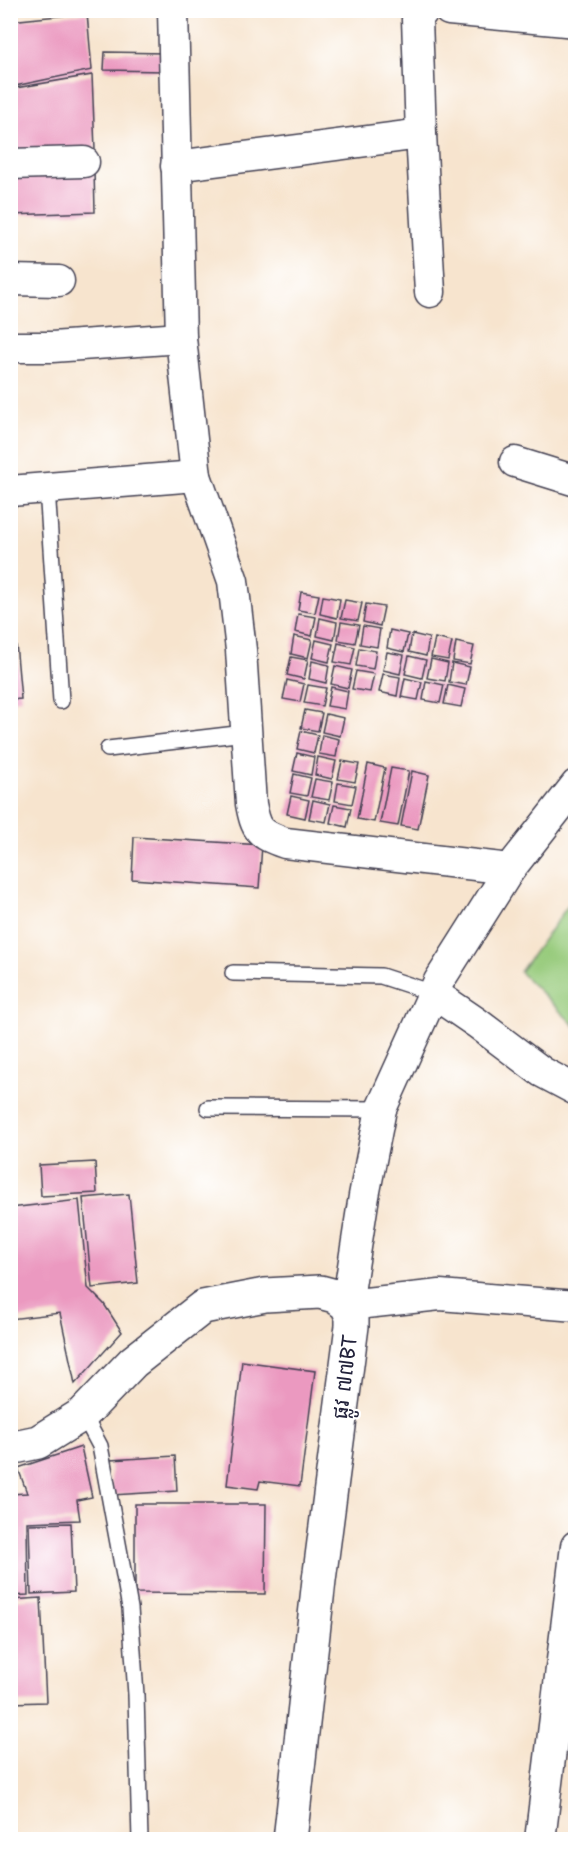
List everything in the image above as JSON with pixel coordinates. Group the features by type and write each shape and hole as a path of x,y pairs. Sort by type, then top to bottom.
{"street":[{"path":"173,10 181,338 196,476 233,581 241,650 251,804 255,825 268,837 285,843 510,869"},
{"path":"424,10 417,19 429,292"},
{"path":"449,10 576,22"},
{"path":"176,166 421,134"},
{"path":"10,164 84,162"},
{"path":"10,280 59,281"},
{"path":"10,347 52,347 181,338"},
{"path":"515,462 576,481"},
{"path":"10,491 196,476"},
{"path":"576,785 510,869 439,981 381,1109 364,1196 347,1305 440,1295 576,1306"},
{"path":"433,993 542,1072 576,1090"},
{"name":"ផ្លូវ ៧៧BT","path":"10,1448 38,1442 83,1414 134,1362 202,1307 265,1295 320,1292 335,1296 347,1305 352,1317 352,1326 319,1580 290,1839"},
{"path":"540,1839 576,1546"}],"lane":[{"path":"47,489 61,701"},
{"path":"108,749 245,733"},
{"path":"233,973 381,976 433,993"},
{"path":"208,1108 381,1109"},
{"path":"83,1414 100,1446 129,1608 136,1695 140,1839"}],"green space":[{"path":"575,896 575,1026 520,972"}],"building":[{"path":"87,13 92,70 10,87 10,21"},
{"path":"105,52 165,53 165,71 104,70"},
{"path":"92,75 95,150 10,152 10,89"},
{"path":"94,170 95,212 10,215 10,172"},
{"path":"301,592 319,595 315,613 298,610"},
{"path":"323,596 340,599 337,618 320,614"},
{"path":"345,600 362,603 358,621 341,618"},
{"path":"366,604 384,607 380,626 363,622"},
{"path":"298,614 316,617 312,636 295,632"},
{"path":"320,618 337,622 334,640 317,636"},
{"path":"341,622 359,625 355,643 338,640"},
{"path":"363,626 380,629 377,647 360,644"},
{"path":"390,630 408,634 404,652 387,648"},
{"path":"412,634 429,638 426,656 409,652"},
{"path":"294,636 312,640 308,658 291,654"},
{"path":"435,638 452,642 448,660 431,657"},
{"path":"316,640 333,644 329,662 312,658"},
{"path":"456,642 474,646 470,664 453,661"},
{"path":"16,643 21,699 10,700 10,644"},
{"path":"338,643 355,647 351,665 334,662"},
{"path":"359,648 376,651 373,669 356,666"},
{"path":"387,652 404,655 400,674 383,670"},
{"path":"409,656 426,660 422,678 405,674"},
{"path":"291,657 308,660 304,679 287,675"},
{"path":"431,659 448,663 445,681 427,678"},
{"path":"312,661 329,665 326,683 309,679"},
{"path":"452,663 470,667 466,685 449,682"},
{"path":"335,666 352,670 348,688 331,684"},
{"path":"356,671 374,674 370,692 352,689"},
{"path":"383,674 400,677 397,696 379,692"},
{"path":"405,678 422,682 418,700 401,697"},
{"path":"287,680 304,684 300,702 283,699"},
{"path":"426,681 444,685 440,703 423,700"},
{"path":"308,685 326,688 322,706 304,703"},
{"path":"448,685 465,689 461,707 444,704"},
{"path":"331,687 348,691 345,709 327,706"},
{"path":"305,710 322,713 318,731 301,728"},
{"path":"326,714 344,718 340,736 322,732"},
{"path":"301,731 318,735 314,753 297,749"},
{"path":"322,735 339,739 336,757 319,754"},
{"path":"297,753 314,757 311,775 293,771"},
{"path":"318,757 336,761 332,779 315,775"},
{"path":"342,761 359,764 355,782 338,779"},
{"path":"368,764 385,768 374,822 357,819"},
{"path":"391,768 409,771 398,826 380,823"},
{"path":"412,771 429,775 418,829 401,826"},
{"path":"294,774 311,778 307,796 290,793"},
{"path":"315,779 333,782 329,800 311,797"},
{"path":"338,783 356,786 352,804 335,801"},
{"path":"291,796 309,800 305,818 287,814"},
{"path":"313,800 330,804 326,822 309,819"},
{"path":"334,805 351,808 347,827 330,823"},
{"path":"134,837 262,845 259,888 132,879"},
{"path":"95,1162 97,1193 41,1196 39,1165"},
{"path":"129,1194 138,1283 92,1288 83,1198"},
{"path":"79,1200 88,1288 104,1304 122,1332 75,1384 60,1313 10,1319 10,1208"},
{"path":"242,1361 315,1371 300,1486 260,1481 258,1489 227,1485"},
{"path":"81,1447 92,1497 77,1500 80,1520 27,1522 28,1595 10,1596 10,1494 27,1493 18,1468"},
{"path":"175,1456 177,1491 112,1495 110,1460"},
{"path":"135,1504 266,1504 265,1594 135,1593"},
{"path":"71,1523 74,1592 31,1594 29,1524"},
{"path":"41,1598 46,1702 10,1703 10,1600"}]}
